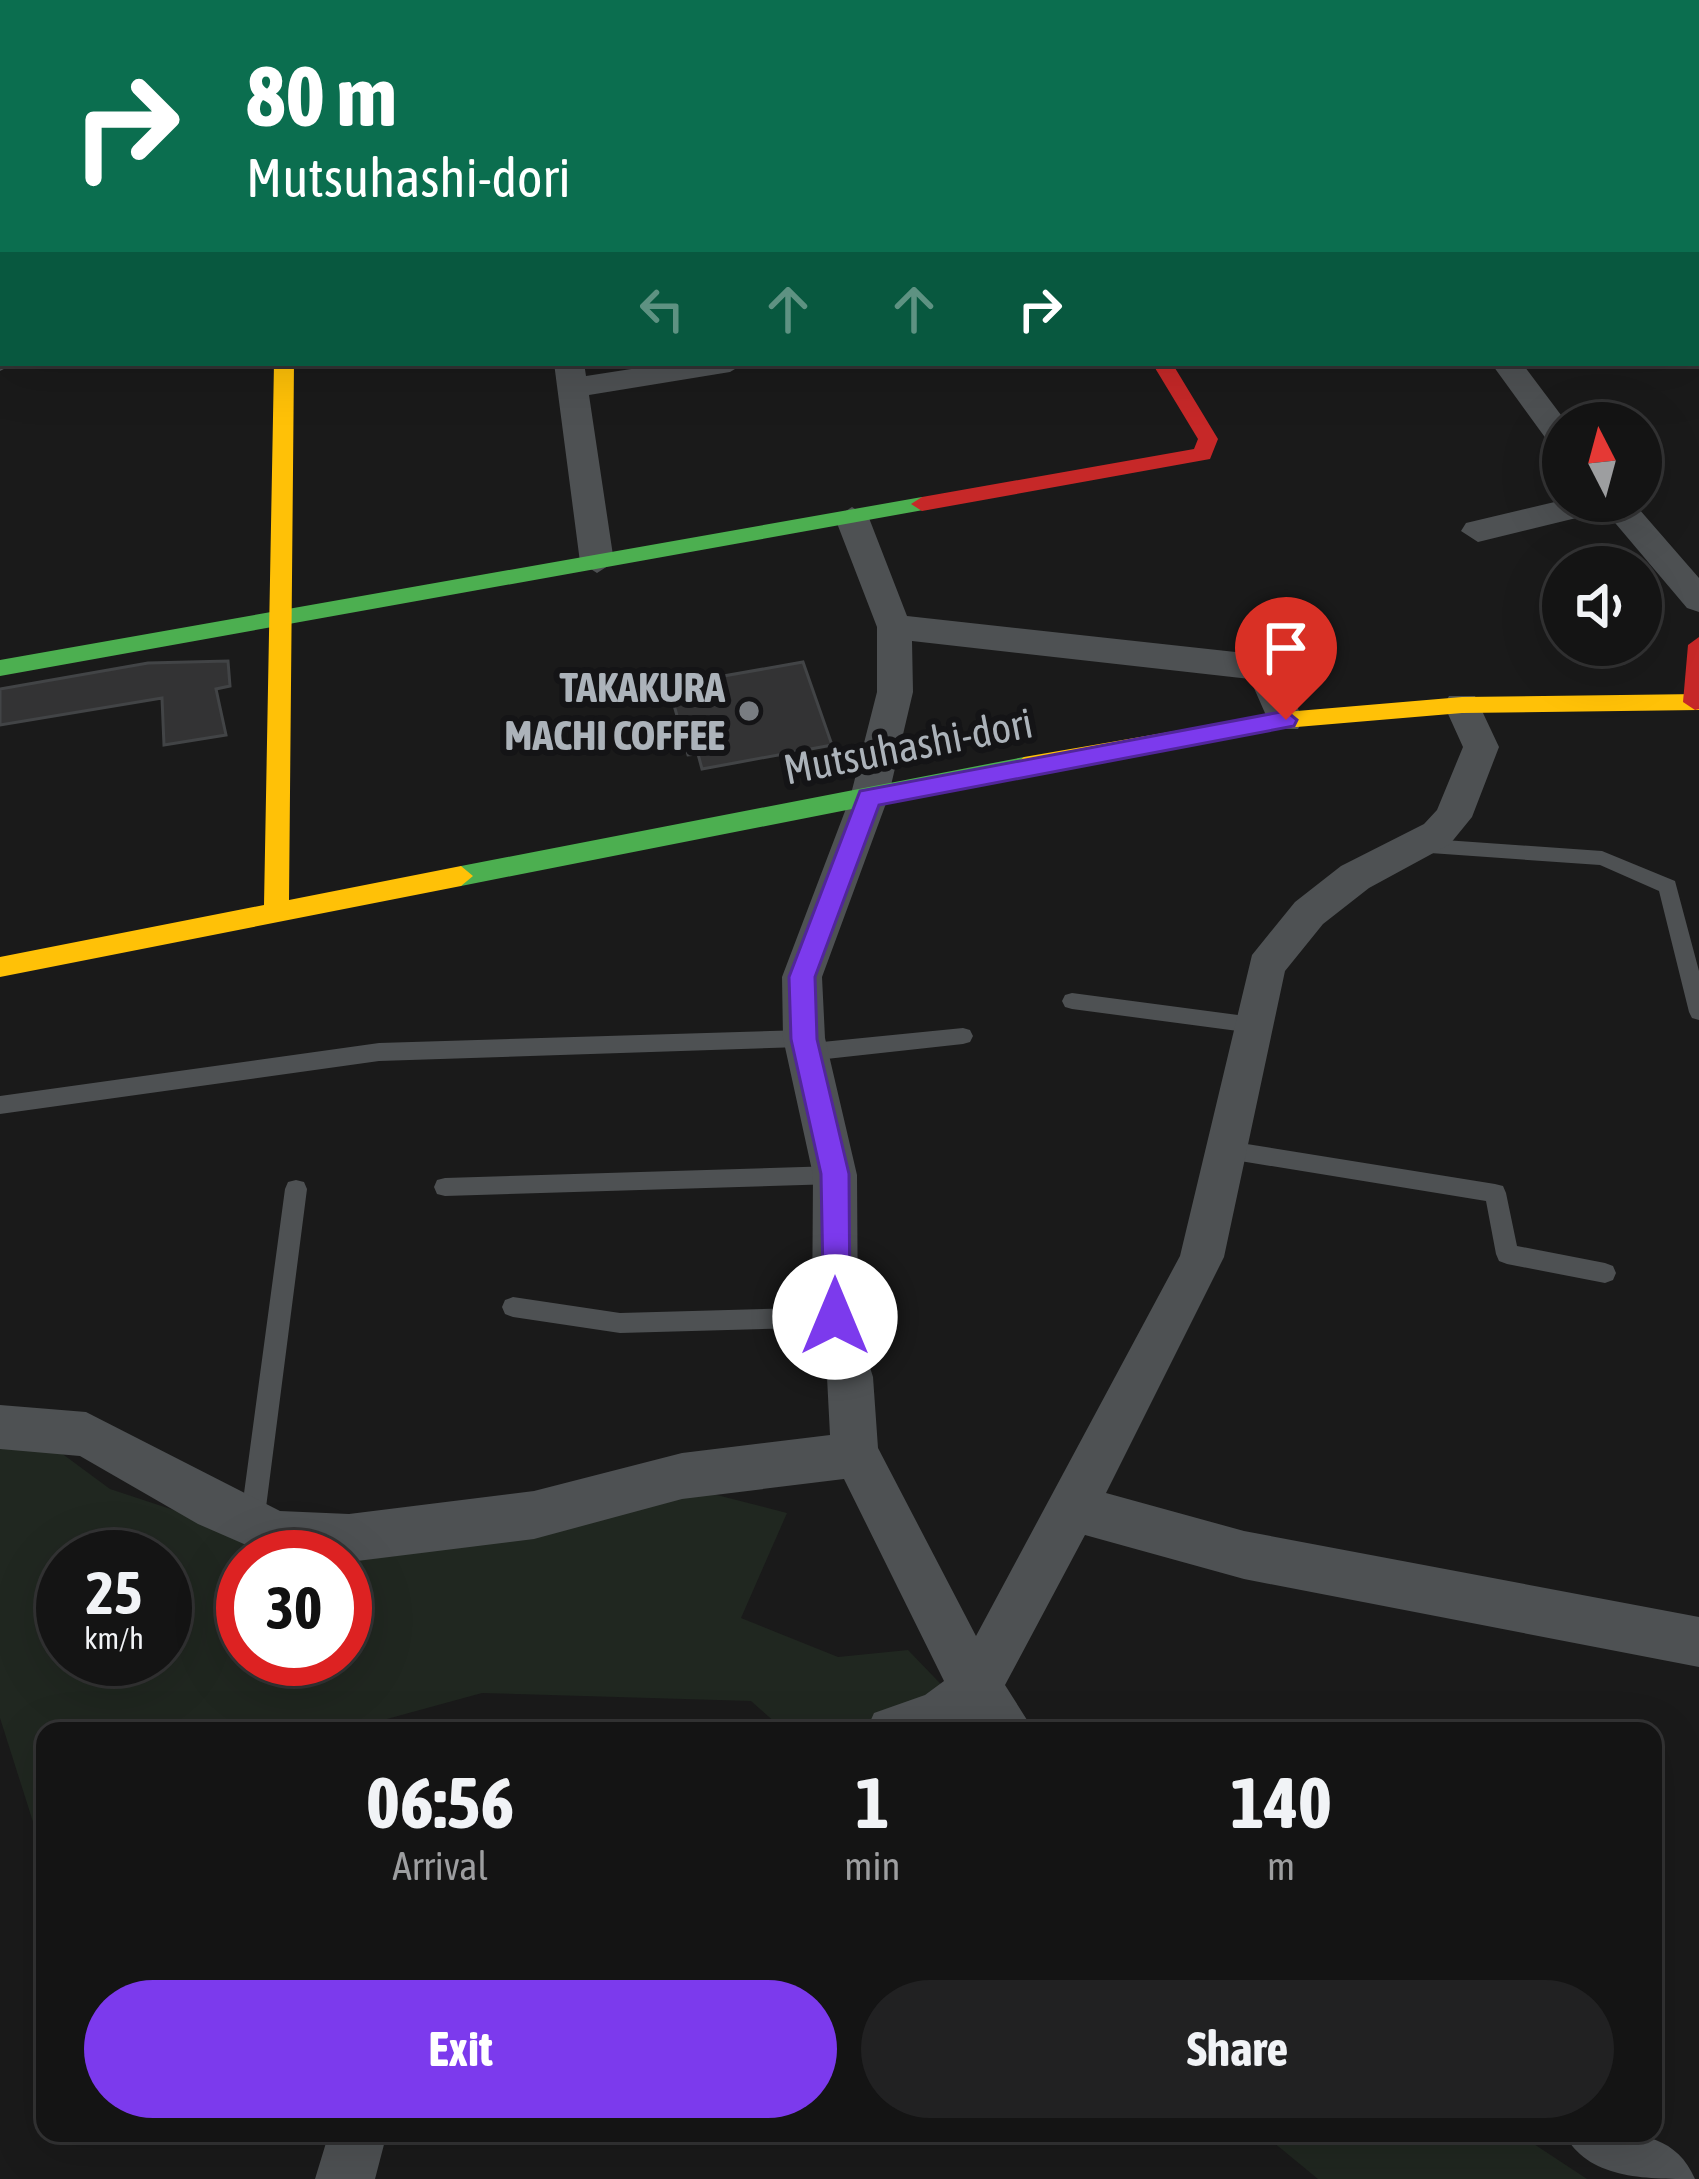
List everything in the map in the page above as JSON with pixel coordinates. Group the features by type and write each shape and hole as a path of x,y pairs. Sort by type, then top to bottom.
{"street":[{"path":"277,913 284,366"},
{"path":"597,562 571,375 690,366"},
{"path":"0,668 1203,454 1208,440 1164,366"},
{"path":"1508,366 1542,412"},
{"path":"1478,531 1542,516"},
{"path":"852,518 894,627 896,692 869,797 807,959 806,1046 835,1174 835,1317 850,1377 855,1455 876,1485 975,1689 1001,1722"},
{"path":"1632,522 1699,600"},
{"path":"894,627 1263,668 1286,720"},
{"path":"1697,702 1699,645"},
{"name":"Mutsuhashi-dori","path":"0,967 1286,720 1462,706 1697,702"},
{"path":"922,1722 939,1717 975,1689 1202,1257 1266,966 1309,913 1355,877 1415,845 1453,817 1480,747 1462,706"},
{"path":"0,1427 86,1434 279,1535 349,1538 534,1515 682,1476 855,1455"},
{"path":"1074,1508 1244,1555 1699,1642"},
{"path":"345,2179 355,2142"},
{"path":"1610,2142 1666,2179"}],"lane":[{"path":"1415,845 1602,858 1668,886 1699,1012"},
{"path":"1072,1001 1253,1025"},
{"path":"0,1105 379,1052 806,1046 963,1036"},
{"path":"1228,1150 1495,1193 1507,1254 1605,1273"},
{"path":"445,1187 835,1174"},
{"path":"252,1523 296,1189"},
{"path":"512,1307 620,1323 835,1317"}],"shaded area":[{"path":"30,1430 110,1489 234,1530 216,1530 216,1686 372,1686 372,1552 701,1491 787,1513 741,1618 838,1657 908,1650 977,1722 775,1722 751,1701 482,1693 376,1722 36,1722 34,1825 0,1718 0,1434"},
{"path":"1273,2142 1531,2142 1587,2179 1318,2179"}],"building":[{"path":"228,661 230,686 216,689 226,735 164,745 162,698 0,725 0,689 148,663"},
{"path":"803,662 832,745 702,769 698,754 688,755 674,705 683,703 678,684"}],"traffic: fast":[{"path":"0,668 922,504"},
{"path":"461,876 1024,766"}],"traffic: slow":[{"path":"276,913 284,366"},
{"path":"1024,766 1285,720 1462,705 1699,702"},
{"path":"0,967 461,876"}],"traffic: jam":[{"path":"922,504 1203,454 1208,439 1164,366"},
{"path":"1695,702 1699,645"}],"place":[{"name":"TAKAKURA MACHI COFFEE","path":"749,711"}],"route":[{"path":"835,1317 835,1174 804,1039 802,977 869,797 1286,720"}]}
